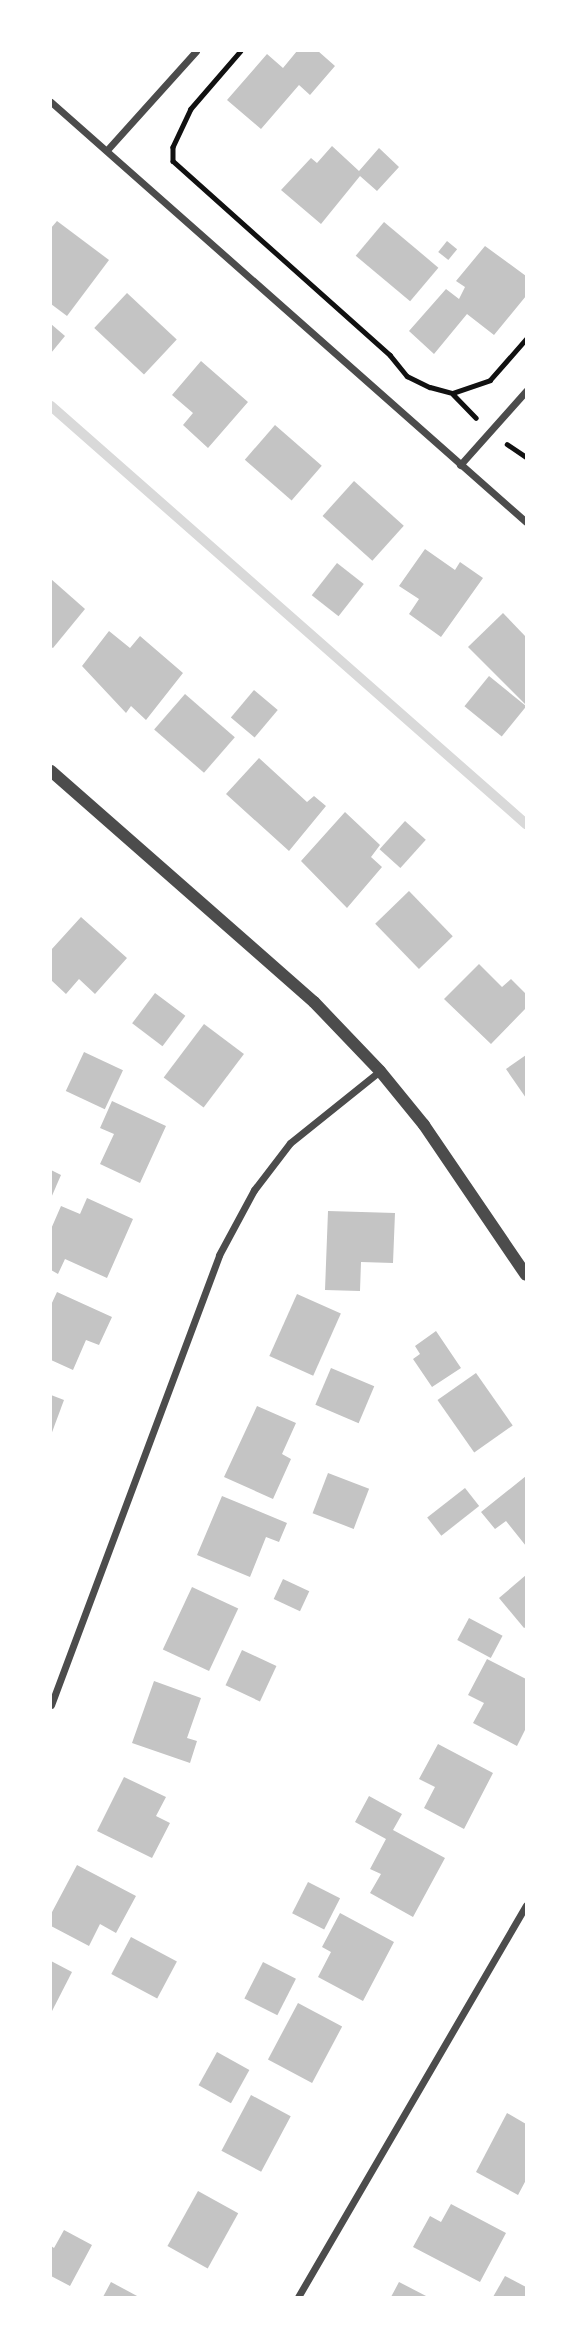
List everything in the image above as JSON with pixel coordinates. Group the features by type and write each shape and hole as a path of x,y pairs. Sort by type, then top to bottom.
{"street":[{"path":"107,150 196,51"},
{"path":"51,102 526,522"},
{"path":"460,465 526,391"},
{"path":"51,771 314,1002 380,1072 424,1125 526,1275"},
{"path":"51,1705 219,1255 254,1190 290,1143 380,1072"},
{"path":"298,2297 526,1905"}],"path":[{"path":"241,51 191,109 173,146 173,161 390,355 407,376 430,387 453,393 490,380 526,339"}],"building":[{"path":"297,51 318,51 335,66 310,95 299,85 261,129 227,100 267,54 283,68"},
{"path":"332,146 359,171 379,148 399,167 377,191 360,176 321,224 281,190 311,158 317,163"},
{"path":"57,221 109,260 67,316 51,304 51,228"},
{"path":"384,222 438,268 410,301 356,256"},
{"path":"447,241 457,249 448,260 438,252"},
{"path":"485,246 526,276 526,296 494,335 467,314 434,354 409,331 446,289 459,299 465,287 456,281"},
{"path":"127,293 177,339 144,374 94,328"},
{"path":"51,324 65,336 51,353"},
{"path":"201,361 248,402 208,448 183,425 193,413 172,395"},
{"path":"275,425 322,466 292,500 245,460"},
{"path":"354,481 404,526 372,561 323,516"},
{"path":"425,549 455,570 460,562 483,578 441,637 409,614 419,599 399,586"},
{"path":"337,563 364,584 339,616 312,595"},
{"path":"51,579 85,609 53,648 51,647"},
{"path":"503,613 526,637 526,705 468,647"},
{"path":"109,631 130,648 140,636 183,673 146,720 131,706 126,713 82,666"},
{"path":"489,676 526,706 502,737 464,706"},
{"path":"254,690 278,710 255,738 231,718"},
{"path":"185,694 235,737 204,773 154,729"},
{"path":"259,758 307,802 314,796 326,806 289,851 226,794"},
{"path":"345,812 380,845 371,857 382,867 347,908 301,861"},
{"path":"405,821 426,840 400,868 380,849"},
{"path":"409,891 453,936 419,969 375,924"},
{"path":"81,917 127,958 95,994 79,979 66,994 51,980 51,950"},
{"path":"479,964 502,987 511,979 526,994 526,1008 491,1044 444,999"},
{"path":"155,993 185,1016 162,1046 132,1023"},
{"path":"204,1024 244,1054 204,1108 164,1078"},
{"path":"84,1052 123,1070 105,1109 66,1091"},
{"path":"526,1055 526,1098 506,1069"},
{"path":"112,1101 166,1126 140,1183 100,1164 114,1134 100,1128"},
{"path":"51,1170 61,1175 51,1198"},
{"path":"87,1198 133,1219 107,1278 65,1259 58,1274 51,1270 51,1229 61,1206 80,1214"},
{"path":"328,1211 395,1213 393,1263 361,1262 360,1291 325,1290"},
{"path":"57,1292 112,1317 99,1345 86,1340 73,1370 51,1360 51,1305"},
{"path":"297,1294 341,1314 313,1376 269,1356"},
{"path":"436,1331 461,1368 432,1387 413,1359 420,1354 415,1346"},
{"path":"331,1368 374,1386 359,1423 315,1405"},
{"path":"476,1373 513,1425 474,1452 437,1400"},
{"path":"51,1395 64,1400 51,1435"},
{"path":"257,1406 296,1423 282,1454 291,1459 273,1499 224,1477"},
{"path":"328,1473 369,1489 354,1529 313,1513"},
{"path":"526,1476 526,1546 506,1521 495,1529 481,1512"},
{"path":"465,1488 479,1506 441,1536 427,1518"},
{"path":"222,1496 287,1523 279,1542 266,1537 250,1577 197,1555"},
{"path":"526,1575 526,1627 524,1628 499,1598"},
{"path":"283,1579 309,1591 300,1611 274,1599"},
{"path":"192,1587 238,1609 209,1671 163,1650"},
{"path":"469,1618 503,1636 491,1658 457,1640"},
{"path":"242,1650 276,1666 260,1701 226,1685"},
{"path":"487,1659 526,1679 526,1728 517,1746 473,1723 484,1703 468,1695"},
{"path":"154,1681 201,1698 187,1738 197,1741 190,1763 132,1743"},
{"path":"438,1744 493,1773 464,1829 424,1808 435,1787 419,1779"},
{"path":"124,1777 166,1797 156,1816 170,1823 152,1858 97,1831"},
{"path":"369,1796 402,1814 393,1830 445,1858 413,1917 370,1893 381,1874 370,1869 386,1839 355,1822"},
{"path":"77,1865 136,1896 116,1933 100,1924 89,1946 51,1926 51,1914"},
{"path":"308,1882 340,1898 324,1930 292,1913"},
{"path":"340,1913 394,1942 363,2001 318,1977 331,1952 322,1947"},
{"path":"131,1937 177,1961 157,1998 111,1974"},
{"path":"51,1961 72,1972 51,2013"},
{"path":"263,1962 296,1979 277,2015 244,1999"},
{"path":"298,2003 342,2026 312,2083 268,2060"},
{"path":"217,2052 249,2070 231,2103 199,2085"},
{"path":"251,2095 291,2116 261,2172 221,2151"},
{"path":"507,2113 526,2124 526,2180 518,2195 476,2172"},
{"path":"198,2191 238,2213 208,2268 167,2246"},
{"path":"451,2204 506,2233 480,2282 413,2247 430,2216 441,2222"},
{"path":"64,2230 92,2245 70,2286 51,2276 51,2246 54,2248"},
{"path":"505,2276 526,2287 526,2297 493,2297"},
{"path":"111,2282 139,2297 103,2297"},
{"path":"399,2282 428,2297 391,2297"}],"waterway":[{"path":"51,406 526,824"}]}
